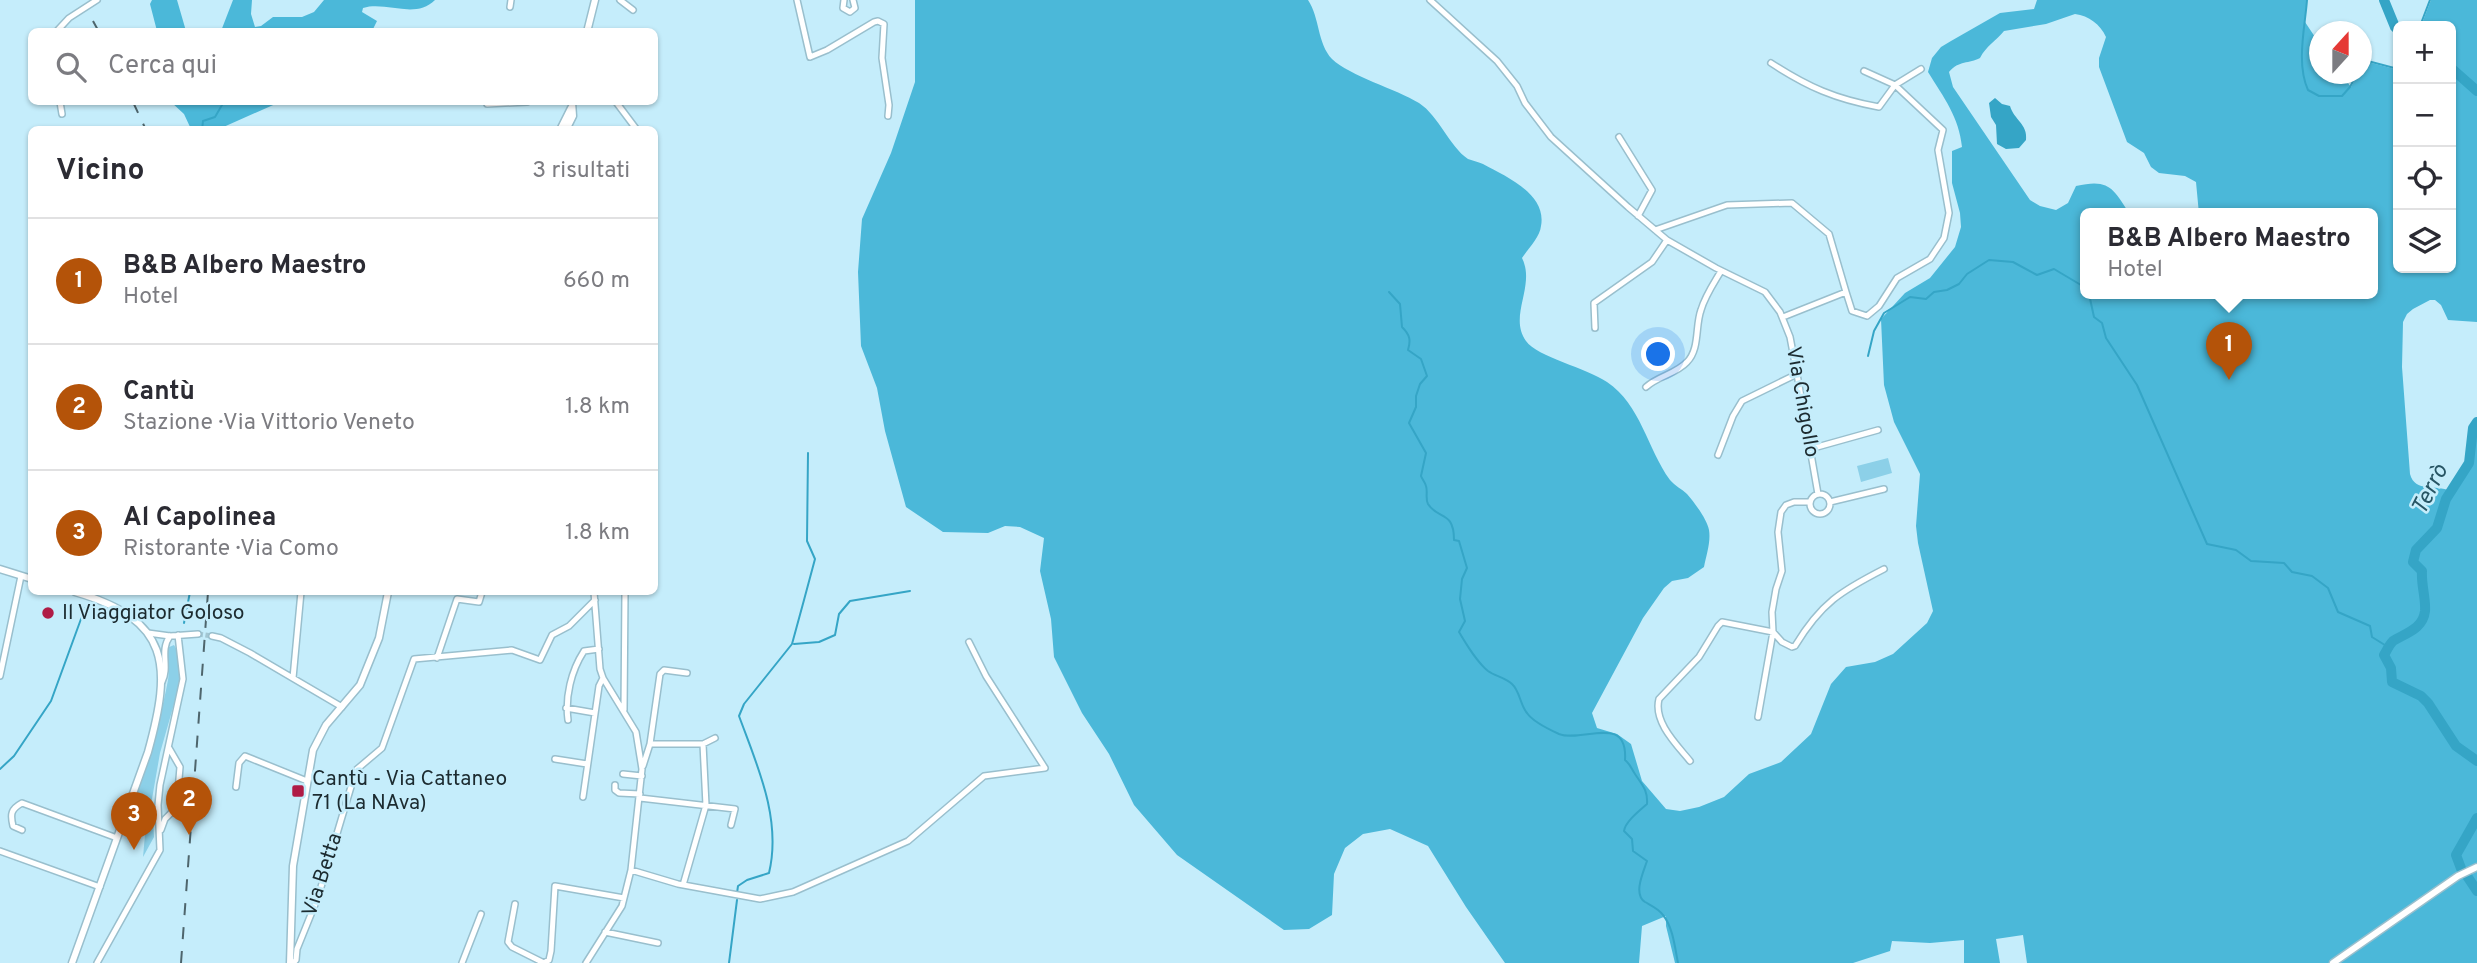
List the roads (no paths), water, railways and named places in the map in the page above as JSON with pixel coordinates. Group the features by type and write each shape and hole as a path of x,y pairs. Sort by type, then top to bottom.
{"street":[{"path":"60,28 69,18 97,0"},
{"path":"588,28 594,0"},
{"path":"620,0 633,10"},
{"path":"797,0 810,57 874,22 884,24 882,58 889,105 888,116"},
{"path":"844,0 843,8 847,12 855,8 853,0"},
{"path":"1430,0 1497,61 1551,137 1667,240 1765,292 1782,315 1846,292"},
{"path":"1771,64 1808,87 1851,103 1880,107 1895,85 1921,69"},
{"path":"1655,230 1727,205 1792,203 1829,234 1853,311 1867,316 1879,306 1898,278 1930,260 1944,239 1949,213 1938,150 1943,130 1895,85 1864,71"},
{"path":"60,105 62,114"},
{"path":"565,126 572,105"},
{"path":"618,105 634,126"},
{"path":"1619,137 1651,190 1638,216"},
{"path":"1595,328 1594,303 1652,262 1667,240"},
{"path":"1646,387 1656,378 1678,370 1690,360 1700,310 1721,271"},
{"name":"Via Chigollo","path":"1782,315 1790,337 1818,494"},
{"path":"1718,455 1733,416 1742,401 1797,374"},
{"path":"1810,449 1878,430"},
{"path":"1830,502 1884,489"},
{"path":"1818,494 1824,495 1830,502 1827,512 1820,514 1813,512 1810,502 1812,497 1818,494"},
{"path":"1758,717 1773,632 1772,612 1783,571 1778,532 1781,512 1786,505 1794,502 1810,502"},
{"path":"0,569 28,578"},
{"path":"1690,761 1662,723 1657,706 1659,699 1699,657 1717,626 1722,622 1773,632 1788,646 1796,646 1818,613 1835,596 1884,569"},
{"path":"0,676 21,576"},
{"path":"83,595 120,608 150,636 160,640 170,636 198,634"},
{"path":"293,678 301,595"},
{"path":"292,963 293,866 316,741 326,725 356,692 365,675 379,638 387,595"},
{"path":"437,658 457,599 479,602 481,595"},
{"path":"586,963 622,906 631,870 642,776 636,732 603,678 594,595"},
{"path":"624,710 625,595"},
{"name":"Via Betta","path":"292,963 296,960 296,949 318,897 356,770 382,748 414,659 512,650 540,660 552,635 569,626 595,600"},
{"path":"97,963 160,850 158,805 183,678 178,635"},
{"path":"150,636 160,661 162,682"},
{"path":"72,963 148,752 166,672 163,652 170,636"},
{"path":"212,636 230,642 342,707"},
{"path":"631,870 683,885 760,899 793,892 908,841 984,775 1045,768 986,676 969,642"},
{"path":"568,720 566,708 570,681 584,651 599,649"},
{"path":"642,769 650,744 660,674 664,670 687,674"},
{"path":"583,797 599,686 603,678"},
{"path":"566,708 595,713"},
{"path":"650,744 703,744 715,738"},
{"path":"683,885 706,805 703,744"},
{"path":"160,834 165,819 176,808 177,803 180,766 169,748"},
{"path":"236,787 240,761 245,756 307,781"},
{"path":"555,759 587,764"},
{"path":"623,774 642,776"},
{"path":"615,785 615,790 619,793 735,809 731,825"},
{"path":"22,830 13,826 10,815 13,808 22,803 117,838"},
{"path":"0,851 100,887"},
{"path":"2333,963 2458,876 2477,867"},
{"path":"516,904 508,942 512,947 544,963 549,960 551,951 555,886 624,898"},
{"path":"462,963 481,914"},
{"path":"605,932 657,943"}],"waterway":[{"path":"2307,0 2302,69 2308,90 2319,96 2342,96 2352,84"},
{"name":"Terrò","path":"2384,0 2393,22"},
{"path":"2422,21 2430,0"},
{"path":"2372,62 2393,68"},
{"name":"Terrò","path":"2456,72 2477,91"},
{"name":"Terrò","path":"2456,75 2460,75"},
{"path":"202,126 203,121 215,117 222,105"},
{"path":"1868,356 1874,331 1884,313 1910,297 1926,299 1934,292 1959,284 1967,274 1989,260 2013,262 2037,275 2054,269 2080,284"},
{"path":"1389,292 1400,304 1402,327 1409,338 1408,350 1421,359 1427,376 1420,384 1416,407 1409,423 1426,453 1421,476 1427,488 1427,502 1451,524 1454,540 1459,541 1467,568 1462,579 1460,599 1465,621 1459,632 1484,667 1510,682 1525,710 1546,728 1569,736 1612,733 1619,737 1624,746 1625,760 1647,795 1647,804 1630,820 1624,831 1632,839 1633,851 1647,861 1639,889 1641,898 1659,911 1669,925 1678,963"},
{"path":"2090,299 2094,317 2102,323 2106,338 2137,385 2207,544 2236,550 2251,561 2284,563 2292,572 2312,576 2328,588 2338,612 2370,626 2372,637 2388,647"},
{"name":"Terrò","path":"2477,422 2473,428 2469,463 2446,499 2437,528 2416,550 2413,562 2422,571 2424,617 2413,630 2393,641 2384,655 2391,668 2392,682 2421,696 2456,746 2477,761"},
{"path":"737,893 738,886 747,880 769,873 772,853 770,813 760,773 739,716 744,704 792,644 815,559 807,541 808,453"},
{"path":"794,644 819,642 835,635 839,614 850,601 910,591"},
{"path":"184,623 189,595"},
{"path":"0,769 14,756 51,701 85,608"},
{"name":"Terrò","path":"2462,871 2456,855 2477,818"},
{"name":"Terrò","path":"2467,876 2477,891"},
{"path":"729,963 737,900"}],"tunnel":[{"path":"198,634 212,636"}],"railway":[{"path":"93,21 97,28"},
{"path":"134,105 144,126"},
{"path":"181,963 208,595"}],"place":[{"name":"B&B Albero Maestro","path":"2229,380"},
{"name":"Il Viaggiator Goloso","path":"48,613"},
{"name":"Cantù - Via Cattaneo 71 (La NAva)","path":"298,791"},
{"name":"Cantù","path":"189,835"},
{"name":"Al Capolinea","path":"134,850"}]}
